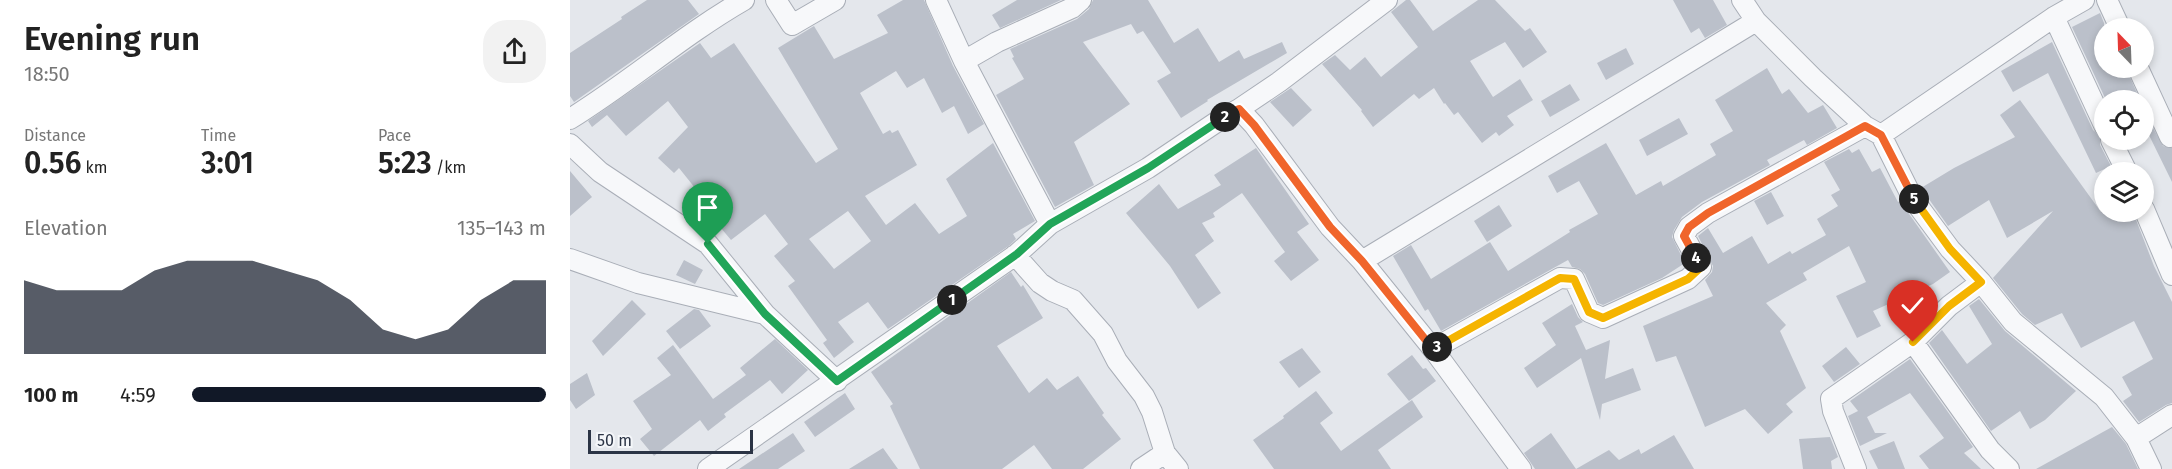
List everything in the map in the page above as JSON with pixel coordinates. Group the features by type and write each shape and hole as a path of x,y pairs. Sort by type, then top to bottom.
{"street":[{"path":"570,119 708,21 744,0"},
{"path":"776,0 792,25 835,0"},
{"path":"936,0 964,61 1050,224"},
{"path":"964,61 997,42 1072,8 1081,0"},
{"path":"708,469 1015,255 1050,224 1148,168 1280,82 1386,0"},
{"path":"1742,0 1756,21 1813,78 1873,130 1913,199 1950,249 1981,282 2013,322 2104,397 2136,438 2151,469"},
{"path":"1433,349 1560,278 1574,279 1589,312 1603,318 1688,279 1701,267 1684,236 1689,227 1708,213 1873,130 2084,0"},
{"path":"2107,0 2115,18"},
{"path":"2054,17 2094,103"},
{"path":"1362,261 1756,21"},
{"path":"2143,78 2170,137"},
{"path":"1239,109 1254,125 1330,227 1362,261 1433,349 1521,469"},
{"path":"570,144 600,172 708,244 765,314 837,381"},
{"path":"2150,222 2172,275"},
{"path":"1015,255 1040,283 1073,300 1103,334 1117,361 1144,396 1152,412 1165,453 1178,469"},
{"path":"570,259 638,283 765,314"},
{"path":"1856,469 1833,411 1831,399 1913,342 1949,306 1981,282"},
{"path":"1913,342 1990,450 2009,469"},
{"path":"2136,438 2172,415"},
{"path":"1141,469 1165,453"}],"building":[{"path":"647,0 688,0 699,14 574,102 570,96 570,53"},
{"path":"903,0 924,0 953,66 984,124 968,134 954,106 942,113 924,78 907,88 896,71 860,93 883,134 890,130 892,133 898,130 917,165 865,196 886,225 915,203 939,234 967,216 946,179 993,143 1035,221 1013,234 1016,239 1010,245 888,329 868,302 838,322 854,342 834,358 823,343 827,340 788,286 795,281 774,256 788,244 765,214 731,240 715,221 719,218 679,168 674,173 658,158 688,127 668,101 626,136 607,115 592,127 588,121 700,43 711,58 734,43 816,163 838,149 778,48 814,26 834,59 888,33 877,15","holes":["848,211 871,241 834,269 809,239"]},
{"path":"1017,0 1061,0 1000,28 992,15"},
{"path":"1093,0 1148,0 1174,43 1198,28 1219,62 1239,50 1244,59 1282,42 1287,53 1181,118 1157,81 1171,73 1143,31 1137,34 1131,24 1083,42 1130,104 1074,142 1094,185 1055,207 996,95 1024,79 1012,58 1014,57 1010,49 1077,19 1089,9"},
{"path":"1406,0 1410,0 1433,31 1478,0 1495,0 1525,31 1530,28 1547,52 1523,68 1505,42 1470,61 1493,97 1520,79 1533,100 1507,116 1514,125 1499,136 1496,132 1482,143 1458,112 1454,115 1444,104 1434,88 1419,99 1414,94 1373,127 1362,110 1322,64 1335,55 1350,70 1365,57 1381,77 1418,47 1391,12"},
{"path":"1673,0 1713,0 1727,25 1705,38 1699,28 1691,33"},
{"path":"2100,13 2102,18 2094,18 2094,74 2072,27"},
{"path":"2052,42 2094,131 2094,150 2103,150 2109,162 2094,162 2094,169 2048,73 2013,92 2001,71"},
{"path":"1626,48 1634,64 1606,80 1597,63"},
{"path":"1767,68 1782,94 1789,89 1808,113 1823,105 1837,128 1807,145 1804,140 1767,160 1770,165 1702,202 1682,217 1672,237 1685,263 1662,278 1603,305 1598,303 1585,274 1580,269 1572,267 1568,260 1441,331 1428,309 1425,311 1393,256 1411,245 1431,279 1490,242 1508,271 1570,232 1569,230 1598,214 1579,181 1557,193 1548,176 1606,143 1636,195 1661,181 1663,186 1716,155 1710,144 1733,131 1715,100"},
{"path":"2096,78 2130,78 2136,90 2101,90"},
{"path":"1570,84 1580,100 1550,117 1541,101"},
{"path":"1291,88 1312,110 1293,127 1270,102"},
{"path":"2020,100 2094,202 2094,222 2137,222 2154,266 2172,302 2172,403 2139,422 2123,401 2132,395 2122,377 2153,359 2134,321 2081,348 2062,313 2035,325 2022,314 1993,278 2053,211 2007,238 1989,200 1948,226 1921,188 1954,168 2015,137 2000,115"},
{"path":"1679,118 1688,134 1647,156 1639,140"},
{"path":"2154,130 2163,146 2172,148 2172,182 2154,145"},
{"path":"1256,148 1309,224 1297,232 1319,260 1291,281 1274,261 1285,252 1242,193 1213,213 1215,217 1202,223 1214,241 1195,255 1221,293 1198,309 1170,266 1126,213 1159,184 1178,209 1221,185 1214,175"},
{"path":"1849,149 1852,153 1859,149 1872,172 1880,168 1898,202 1900,201 1950,272 1933,284 1873,311 1881,326 1857,338 1836,296 1866,282 1849,246 1803,273 1807,280 1766,303 1786,325 1780,331 1806,388 1786,404 1793,412 1768,434 1745,409 1705,427 1676,356 1656,362 1643,326 1713,296 1705,280 1712,272 1713,266 1698,236 1708,228 1723,253 1752,236 1768,264 1826,235 1817,219 1838,206 1831,195 1840,190 1824,162"},
{"path":"570,171 592,197 570,216"},
{"path":"1771,192 1784,216 1767,225 1754,201"},
{"path":"1499,205 1512,226 1487,242 1474,221"},
{"path":"684,260 703,270 695,284 676,275"},
{"path":"1011,272 1021,287 1023,285 1043,318 997,346 1029,393 1047,378 1057,390 1078,376 1104,413 1102,415 1121,439 1083,469 1052,469 1034,445 1002,469 920,469 890,406 893,404 871,372"},
{"path":"1979,299 2005,331 2076,391 2045,420 2030,429 2020,411 1991,431 1929,343 1942,330 1967,364 1992,344 1969,306"},
{"path":"632,300 646,314 603,356 592,341"},
{"path":"1572,304 1583,322 1575,326 1586,350 1610,340 1605,379 1633,368 1641,390 1602,404 1600,420 1581,358 1537,388 1524,368 1556,345 1542,323"},
{"path":"694,309 699,310 711,326 680,349 666,331"},
{"path":"775,339 808,370 782,394 770,380 724,414 726,417 708,431 700,420 654,456 640,439 652,429 633,401 671,375 657,358 673,345 713,399 746,375 740,368"},
{"path":"1846,347 1860,364 1834,382 1822,366"},
{"path":"1302,348 1321,372 1299,388 1279,362"},
{"path":"1412,355 1436,381 1409,401 1387,374"},
{"path":"1910,359 1973,447 1964,453 1981,469 1929,469 1919,456 1944,438 1910,393 1867,417 1875,433 1887,433 1860,446 1848,416 1858,411 1850,401"},
{"path":"587,373 595,395 576,409 570,400 570,384"},
{"path":"1316,391 1333,413 1320,423 1341,451 1412,400 1423,417 1378,450 1391,469 1274,469 1253,440"},
{"path":"845,393 855,409 815,437 804,422"},
{"path":"2112,427 2126,444 2138,469 2036,469"},
{"path":"793,433 805,451 778,469 739,469"},
{"path":"1551,433 1576,469 1535,469 1524,453"},
{"path":"1674,435 1694,469 1576,469 1609,450 1619,460 1639,449 1641,454"},
{"path":"1830,437 1838,457 1831,461 1832,469 1803,469 1799,439"},
{"path":"1894,441 1905,469 1878,469 1869,451"},
{"path":"883,448 898,469 849,469"}],"route":[{"path":"708,244 765,314 837,381 1017,254 1050,224 1148,168 1239,109 1254,125 1330,227 1362,261 1433,349 1560,278 1574,279 1589,312 1603,318 1688,279 1701,267 1684,236 1689,227 1708,213 1865,126 1881,135 1913,199 1950,249 1981,282 1949,306 1913,342"}]}
